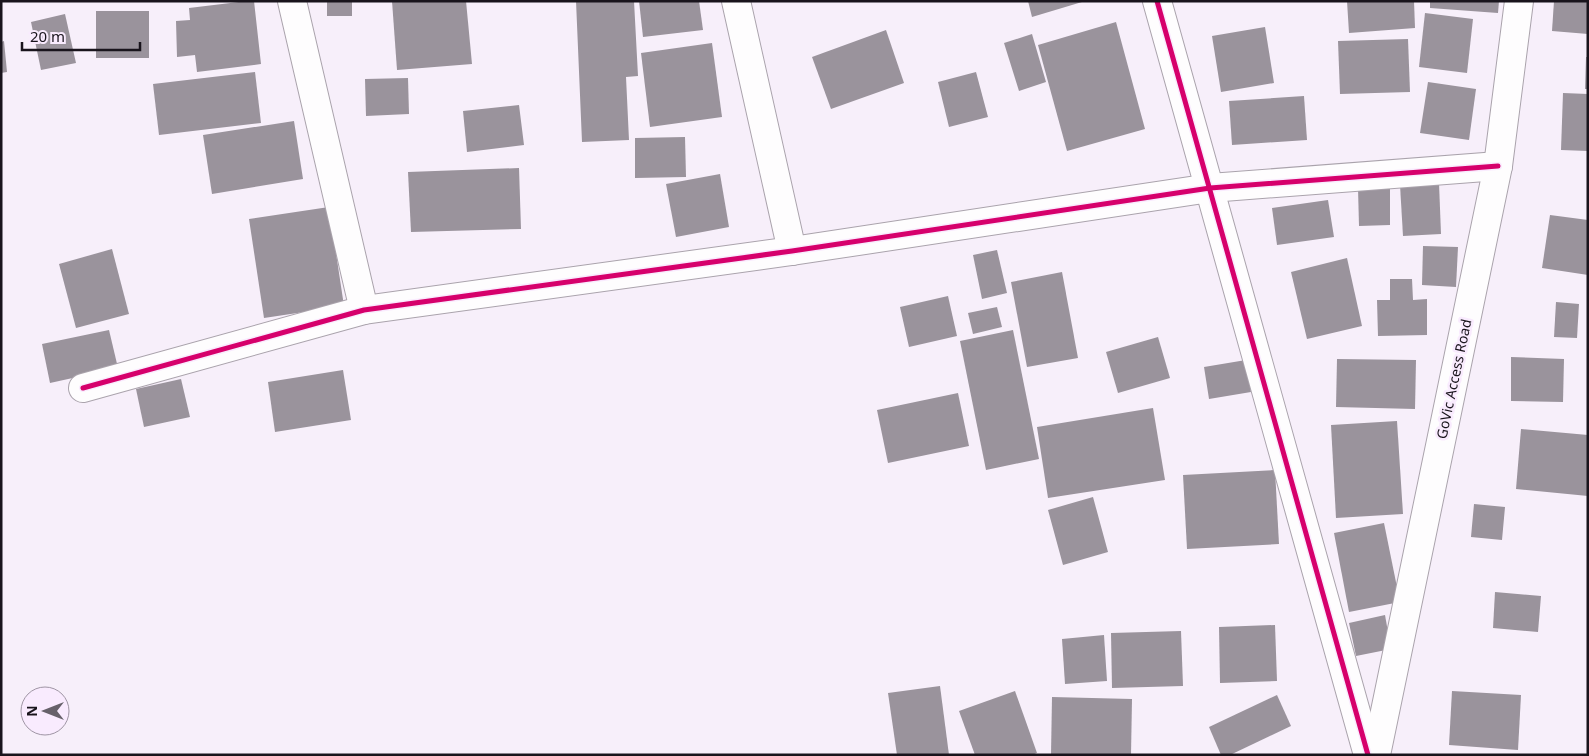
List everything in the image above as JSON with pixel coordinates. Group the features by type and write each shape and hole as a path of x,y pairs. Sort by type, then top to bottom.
{"street":[{"path":"292,1 364,310"},
{"path":"736,1 792,251"},
{"path":"1157,1 1368,755"},
{"name":"GoVic Access Road","path":"1376,755 1498,166 1519,1"},
{"path":"83,388 364,310 792,251 1210,188 1498,166"}],"building":[{"path":"254,1 261,64 197,72 195,55 177,57 176,21 190,20 189,8"},
{"path":"327,1 352,1 352,16 327,16"},
{"path":"392,1 466,1 472,64 397,70"},
{"path":"576,1 634,1 638,76 626,77 629,140 582,142"},
{"path":"639,1 699,1 703,30 643,37"},
{"path":"1028,1 1082,1 1082,2 1032,17"},
{"path":"1347,1 1414,1 1415,28 1349,33"},
{"path":"1430,1 1499,1 1498,13 1430,8"},
{"path":"1554,1 1588,1 1588,34 1552,31"},
{"path":"96,11 149,11 149,58 96,58"},
{"path":"1425,13 1473,19 1467,73 1419,67"},
{"path":"65,14 76,63 41,70 31,22"},
{"path":"1116,22 1145,129 1067,151 1038,45"},
{"path":"1265,27 1274,83 1221,92 1212,36"},
{"path":"886,30 904,83 831,109 812,57"},
{"path":"1032,34 1046,82 1019,91 1004,43"},
{"path":"1408,39 1410,92 1340,94 1338,41"},
{"path":"4,41 7,72 1,73 1,42"},
{"path":"712,43 722,117 650,127 641,53"},
{"path":"1586,57 1588,57 1588,89 1585,89"},
{"path":"255,72 261,123 159,135 153,84"},
{"path":"976,72 988,117 949,127 938,82"},
{"path":"408,78 409,114 366,116 365,79"},
{"path":"1428,82 1476,89 1469,140 1420,133"},
{"path":"1563,93 1588,94 1588,151 1561,150"},
{"path":"1304,96 1307,140 1232,145 1229,101"},
{"path":"519,105 524,145 467,152 463,111"},
{"path":"294,121 303,179 212,194 203,135"},
{"path":"685,137 686,177 635,178 635,138"},
{"path":"519,168 521,229 411,232 408,172"},
{"path":"720,174 729,227 676,237 666,184"},
{"path":"1439,183 1441,234 1403,236 1400,185"},
{"path":"1358,188 1390,188 1390,225 1359,226"},
{"path":"1328,200 1334,237 1277,245 1272,208"},
{"path":"329,207 344,306 264,318 249,219"},
{"path":"1550,215 1588,220 1588,275 1542,268"},
{"path":"1423,246 1458,247 1456,287 1422,285"},
{"path":"112,249 129,314 76,328 59,264"},
{"path":"997,250 1007,293 982,299 973,255"},
{"path":"1347,258 1362,326 1307,339 1291,272"},
{"path":"1062,272 1078,358 1027,367 1011,282"},
{"path":"1390,279 1412,279 1413,300 1427,299 1427,335 1378,336 1377,300 1390,300"},
{"path":"948,296 957,336 909,347 900,307"},
{"path":"1556,302 1579,304 1577,338 1554,337"},
{"path":"997,307 1002,327 973,334 968,313"},
{"path":"109,330 118,368 50,383 42,344"},
{"path":"1013,330 1039,459 986,470 960,341"},
{"path":"1158,337 1170,378 1118,393 1106,352"},
{"path":"1511,357 1564,359 1563,402 1511,401"},
{"path":"1337,359 1416,360 1415,409 1336,407"},
{"path":"1246,360 1251,392 1209,399 1204,367"},
{"path":"343,370 351,420 275,432 268,382"},
{"path":"181,379 190,417 144,427 136,389"},
{"path":"958,393 969,446 888,463 877,410"},
{"path":"1153,408 1165,480 1048,498 1037,427"},
{"path":"1397,421 1403,514 1336,518 1331,425"},
{"path":"1521,429 1588,435 1588,496 1516,489"},
{"path":"1275,470 1279,544 1187,549 1183,475"},
{"path":"1093,497 1108,552 1063,565 1048,510"},
{"path":"1474,504 1505,507 1502,540 1471,537"},
{"path":"1384,523 1400,602 1349,612 1334,533"},
{"path":"1495,592 1541,596 1538,632 1493,628"},
{"path":"1385,615 1391,649 1356,656 1349,623"},
{"path":"1275,625 1277,681 1220,683 1219,627"},
{"path":"1181,631 1183,686 1112,688 1111,633"},
{"path":"1104,635 1107,681 1065,684 1062,639"},
{"path":"940,686 949,755 897,755 888,693"},
{"path":"1015,691 1037,753 1032,755 975,755 959,711"},
{"path":"1452,691 1521,695 1518,750 1449,745"},
{"path":"1277,695 1291,726 1230,755 1221,755 1209,727"},
{"path":"1052,697 1132,699 1131,755 1051,755"}],"cycle path":[{"path":"1157,1 1368,755"},
{"path":"83,388 364,310 792,251 1210,188 1498,166"}]}
